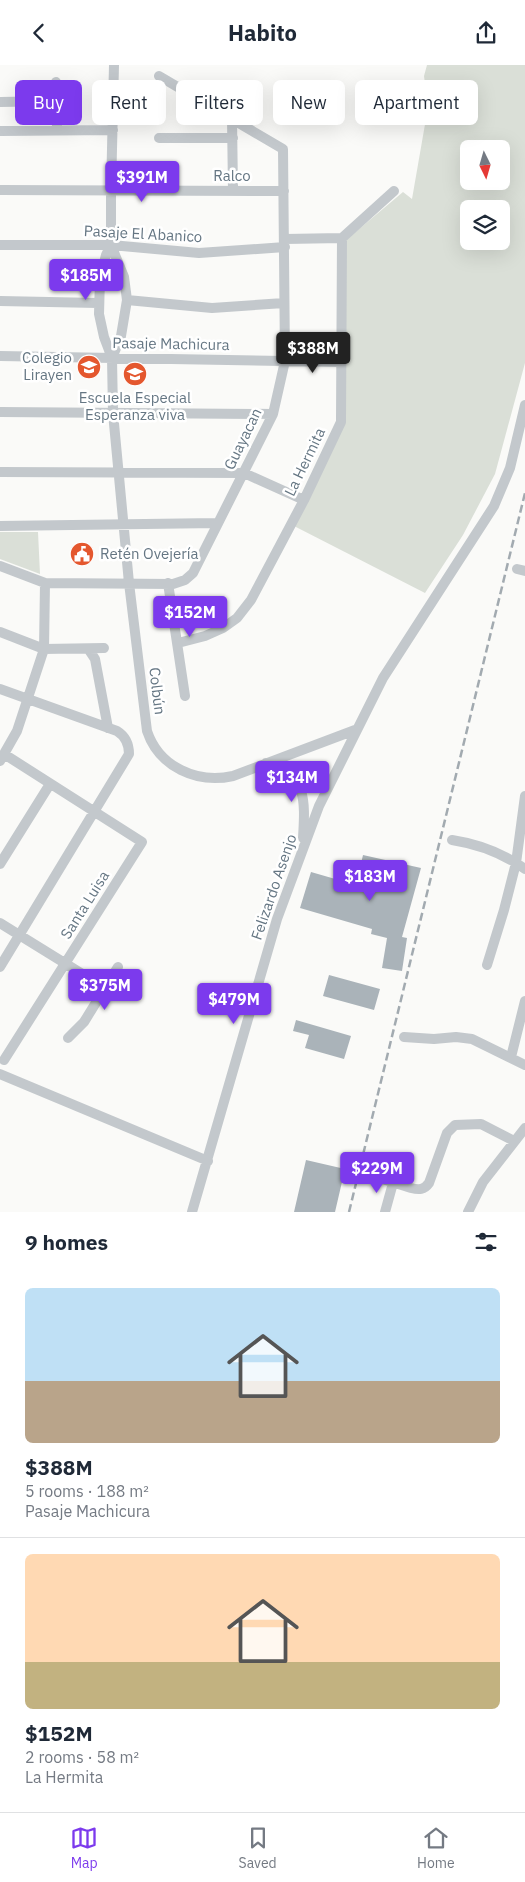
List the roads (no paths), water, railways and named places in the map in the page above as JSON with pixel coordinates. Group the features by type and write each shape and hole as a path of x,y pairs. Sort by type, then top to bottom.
{"street":[{"name":"Colbún","path":"112,358 121,336 126,300 124,277 112,245 111,191 114,65"},
{"path":"159,76 176,86"},
{"path":"0,103 15,102"},
{"path":"57,125 57,130"},
{"path":"232,125 233,191"},
{"name":"Guayacan","path":"45,583 181,582 193,573 273,414 285,361 284,149 242,125"},
{"path":"0,131 113,130"},
{"path":"159,138 233,138"},
{"name":"Ralco","path":"0,190 284,191"},
{"path":"285,243 342,238 394,191"},
{"name":"La Hermita","path":"178,643 223,629 237,618 251,600 304,500 341,422 342,238"},
{"name":"Pasaje El Abanico","path":"0,245 112,245 199,253 285,243"},
{"name":"Colbún","path":"112,245 103,267 98,303 104,337 112,358 113,413 129,583 147,731 150,742 166,761 181,770 207,778 233,776 355,731"},
{"path":"126,300 212,308 284,303"},
{"path":"0,301 98,303"},
{"name":"Pasaje Machicura","path":"0,356 341,362"},
{"name":"Felizardo Asenjo","path":"192,1212 277,919 303,847 355,731 382,678 494,506 510,468 525,405"},
{"path":"0,412 273,414"},
{"path":"0,472 244,473 304,500"},
{"path":"0,526 217,523"},
{"path":"0,566 45,583 44,649 17,731 2,757 95,812"},
{"path":"168,583 185,696"},
{"path":"0,632 44,649 90,650 104,648"},
{"path":"90,650 95,659 108,728"},
{"path":"0,689 117,731 124,736 129,754 0,967"},
{"path":"266,763 277,766 289,773 301,789 305,807 303,847"},
{"path":"0,864 50,784"},
{"path":"487,965 504,910 521,866 525,796"},
{"name":"Santa Luisa","path":"4,1060 142,842 95,812"},
{"path":"452,840 485,848 521,866"},
{"path":"0,923 104,988"},
{"path":"68,1038 84,1021 118,967"},
{"path":"511,1057 516,1030 525,1001"},
{"path":"404,1037 434,1039 449,1037 468,1038 483,1043 525,1065"},
{"path":"0,1074 208,1161"},
{"path":"370,1175 418,1190 426,1187 447,1133 455,1125 481,1124 514,1141"},
{"path":"468,1212 483,1182 525,1128"},
{"path":"386,1212 393,1183"}],"railway":[{"path":"349,1212 525,493"}],"place":[{"name":"Colegio Lirayen","path":"89,367"},
{"name":"Escuela Especial Esperanza viva","path":"135,374"},
{"name":"Retén Ovejería","path":"82,554"}]}
